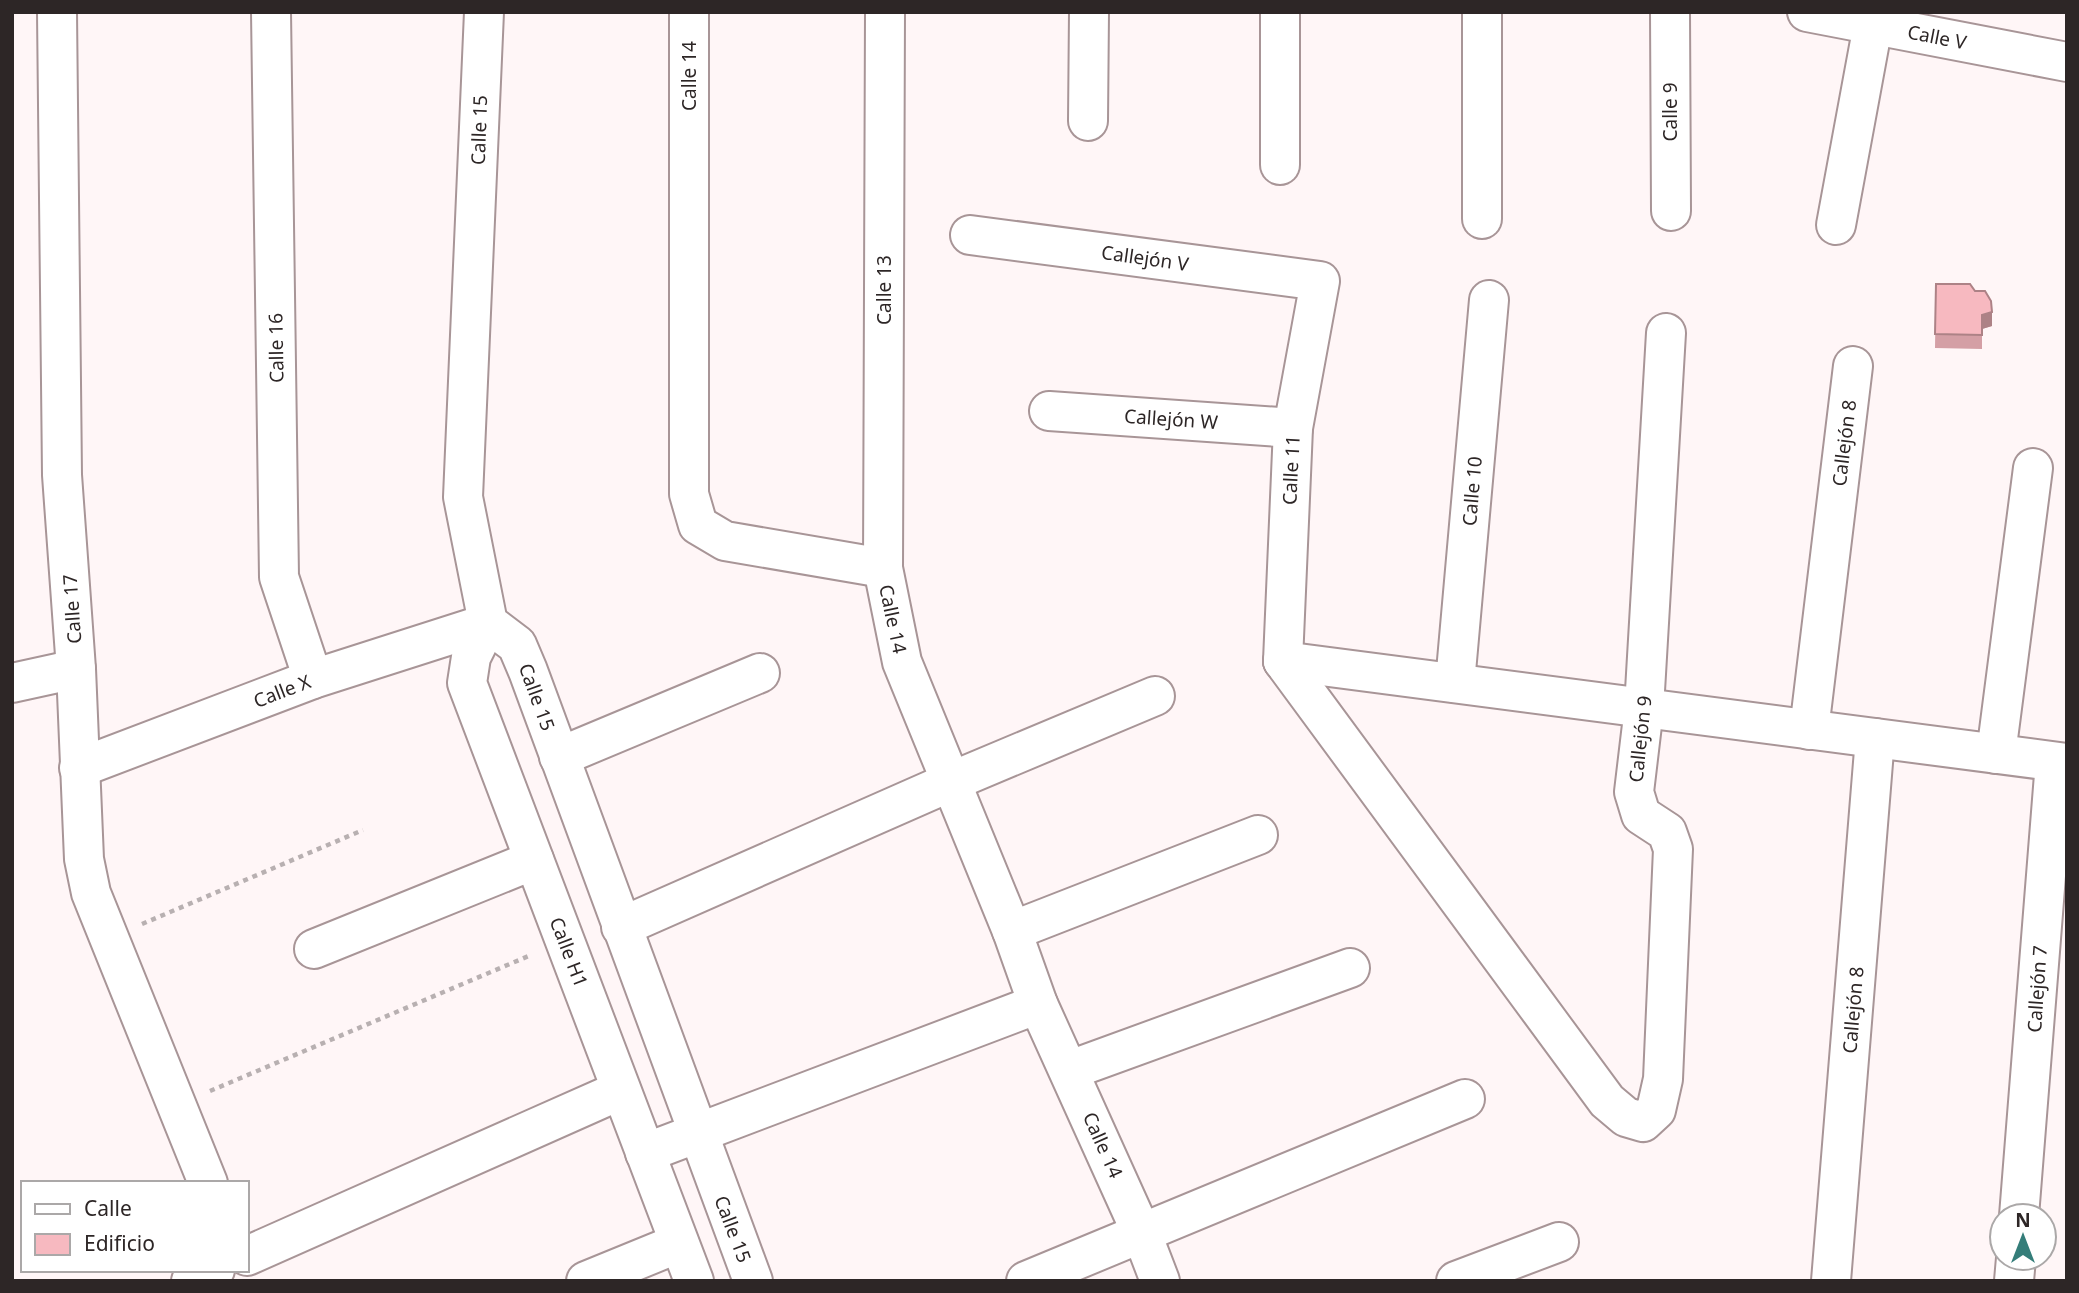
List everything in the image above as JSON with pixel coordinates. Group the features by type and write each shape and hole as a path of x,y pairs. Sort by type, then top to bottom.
{"street":[{"name":"Calle 17","path":"57,12 62,475 76,669 84,859 91,893 207,1181"},
{"name":"Calle 16","path":"271,12 279,577 313,679"},
{"name":"Calle 15","path":"484,12 463,497 488,623 517,645 752,1281"},
{"name":"Calle 14","path":"689,12 689,494 698,524 725,541 883,568 902,662 1012,931 1038,1004 1070,1070 1160,1281"},
{"name":"Calle 13","path":"883,568 885,12"},
{"path":"1088,121 1089,12"},
{"path":"1280,12 1280,164"},
{"path":"1482,12 1482,219"},
{"name":"Calle 9","path":"1670,12 1671,211"},
{"name":"Calle V","path":"1807,12 2067,62"},
{"path":"1836,225 1873,25"},
{"name":"Callejón V","path":"970,235 1320,281"},
{"name":"Calle 11","path":"1283,661 1293,428 1320,281"},
{"name":"Calle 10","path":"1455,683 1489,300"},
{"name":"Callejón 9","path":"1283,661 1607,1101 1626,1117 1643,1122 1657,1110 1663,1079 1673,849 1667,832 1641,815 1634,792 1644,708 1667,333"},
{"name":"Callejón 8","path":"1809,730 1853,366"},
{"name":"Callejón W","path":"1049,411 1293,428"},
{"path":"1996,754 2033,468"},
{"name":"Calle X","path":"79,768 313,679 488,623"},
{"name":"Calle H1","path":"488,623 471,657 467,683 694,1281"},
{"path":"1283,661 2061,762"},
{"path":"12,683 76,669"},
{"path":"559,757 760,673"},
{"path":"621,927 950,782 1155,696"},
{"name":"Callejón 8","path":"1831,1281 1875,738"},
{"name":"Callejón 7","path":"2020,1202 2061,762"},
{"path":"1012,931 1258,835"},
{"path":"314,949 534,860"},
{"path":"1070,1070 1350,968"},
{"path":"645,1153 696,1131 1038,1004"},
{"path":"248,1256 621,1090"},
{"path":"1026,1281 1465,1099"},
{"path":"1456,1281 1559,1242"},
{"path":"586,1281 679,1243"},
{"path":"191,1281 211,1272"}],"path":[{"path":"109,938 363,830"},
{"path":"177,1105 565,941"}],"building":[{"path":"1936,284 1970,284 1975,291 1985,291 1991,301 1992,312 1982,315 1982,335 1935,334"}]}
